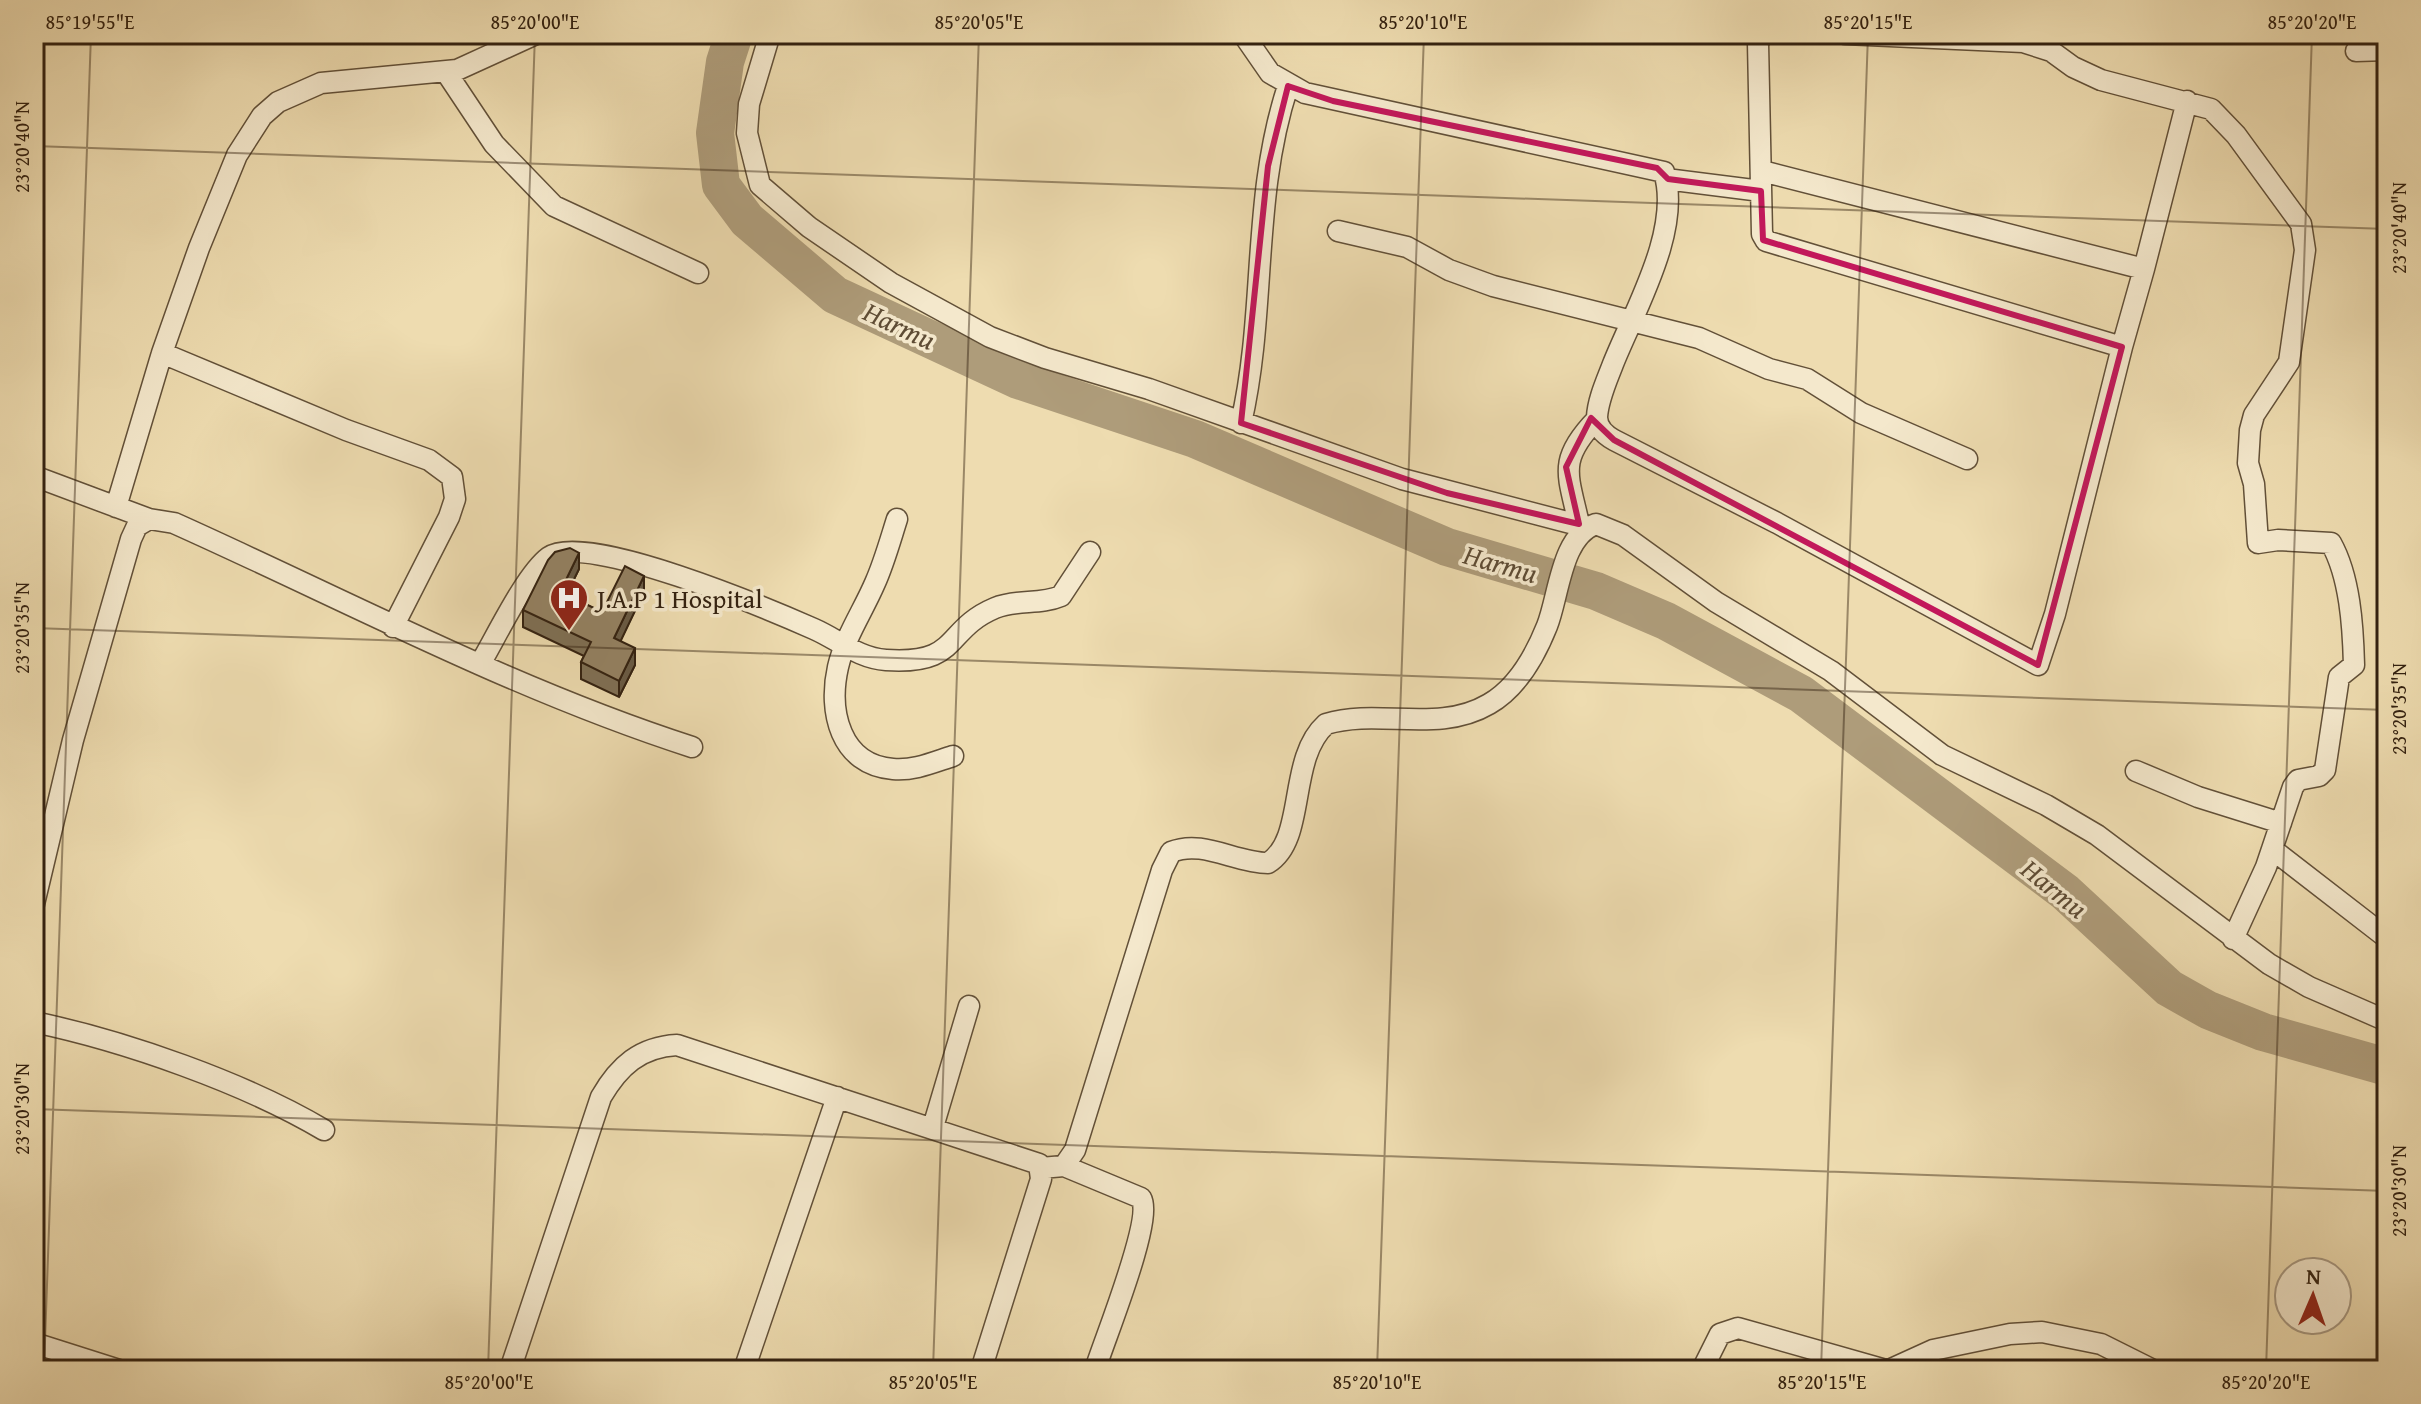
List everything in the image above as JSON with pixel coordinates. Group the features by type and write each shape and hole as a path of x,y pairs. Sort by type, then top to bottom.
{"street":[{"path":"116,507 162,353 237,155 262,116 278,102 321,83 446,72 484,60 536,34"},
{"path":"770,34 749,104 747,133 760,185 775,201 852,258 990,337 1447,493 1582,526 1596,524 1623,535 1716,602 1831,671 1942,755 2046,805 2097,835 2168,886 2233,939 2288,976 2387,1021"},
{"path":"1064,1166 1075,1150 1162,870 1171,852 1195,847 1254,863 1268,863 1282,849 1308,745 1326,724 1362,718 1439,720 1486,706 1508,692 1547,626 1571,549 1582,526 1566,467 1583,434 1597,419 1609,374 1634,319 1661,240 1666,179 1664,172 1657,168 1333,101 1288,86 1259,61 1243,34"},
{"path":"1763,34 1758,43 1762,234 1766,241 2122,347"},
{"path":"1845,34 2023,42 2051,51 2093,77 2211,109 2288,205 2305,236 2289,362 2254,415 2248,463 2254,484 2258,543 2278,540 2331,543 2339,557 2353,633 2354,665 2339,677 2325,770 2319,776 2298,780 2233,939"},
{"path":"2356,51 2387,50"},
{"path":"446,72 494,144 554,206 698,273"},
{"path":"1241,423 1252,359 1268,166 1288,86"},
{"path":"1597,419 1601,430 1614,440 1777,523 2038,665 2055,614 2187,101"},
{"path":"1666,179 1762,181 2144,269"},
{"path":"1338,231 1407,247 1449,270 1493,286 1634,319 1699,338 1769,369 1807,379 1871,418 1967,459"},
{"path":"162,353 346,430 429,460 452,477 455,499 449,517 393,627"},
{"path":"34,476 149,519 174,523 393,627 605,718 692,747"},
{"path":"34,904 73,740 131,539 137,526 149,519"},
{"path":"897,519 876,582 844,645 835,700 841,733 853,752 879,767 911,768 953,756"},
{"path":"480,664 540,566 548,557 566,552 609,554 634,561 788,618 870,658 930,658 943,652 988,612 1015,603 1061,596 1090,552"},
{"path":"2136,771 2198,797 2281,823"},
{"path":"2272,849 2387,938"},
{"path":"933,1127 969,1006"},
{"path":"34,1022 101,1038 234,1087 292,1111 324,1130"},
{"path":"510,1370 594,1114 609,1083 640,1052 677,1045 1030,1158 1041,1168 1064,1166 1141,1198 1145,1209 1127,1276 1095,1370"},
{"path":"744,1370 837,1097"},
{"path":"981,1370 1041,1168"},
{"path":"1702,1370 1720,1334 1738,1328 1887,1370 1933,1350 2010,1334 2042,1332 2101,1344 2153,1370"},
{"path":"34,1343 119,1370"}],"highlighted area":[{"path":"1288,86 1333,101 1657,168 1668,179 1761,191 1763,240 2122,347 2038,665 1614,440 1591,418 1566,467 1579,524 1447,493 1241,423 1268,166"}],"building":[{"path":"570,548 579,553 560,592 602,612 625,566 644,576 614,638 635,648 619,681 581,662 591,642 523,610 548,560 555,552"}],"waterway":[{"name":"Harmu","path":"734,34 725,62 715,133 721,185 747,220 835,295 1018,380 1195,439 1447,547 1596,591 1666,621 1801,694 2065,892 2169,988 2208,1010 2263,1032 2387,1067"}],"place":[{"name":"J.A.P 1 Hospital","path":"569,632"}]}
